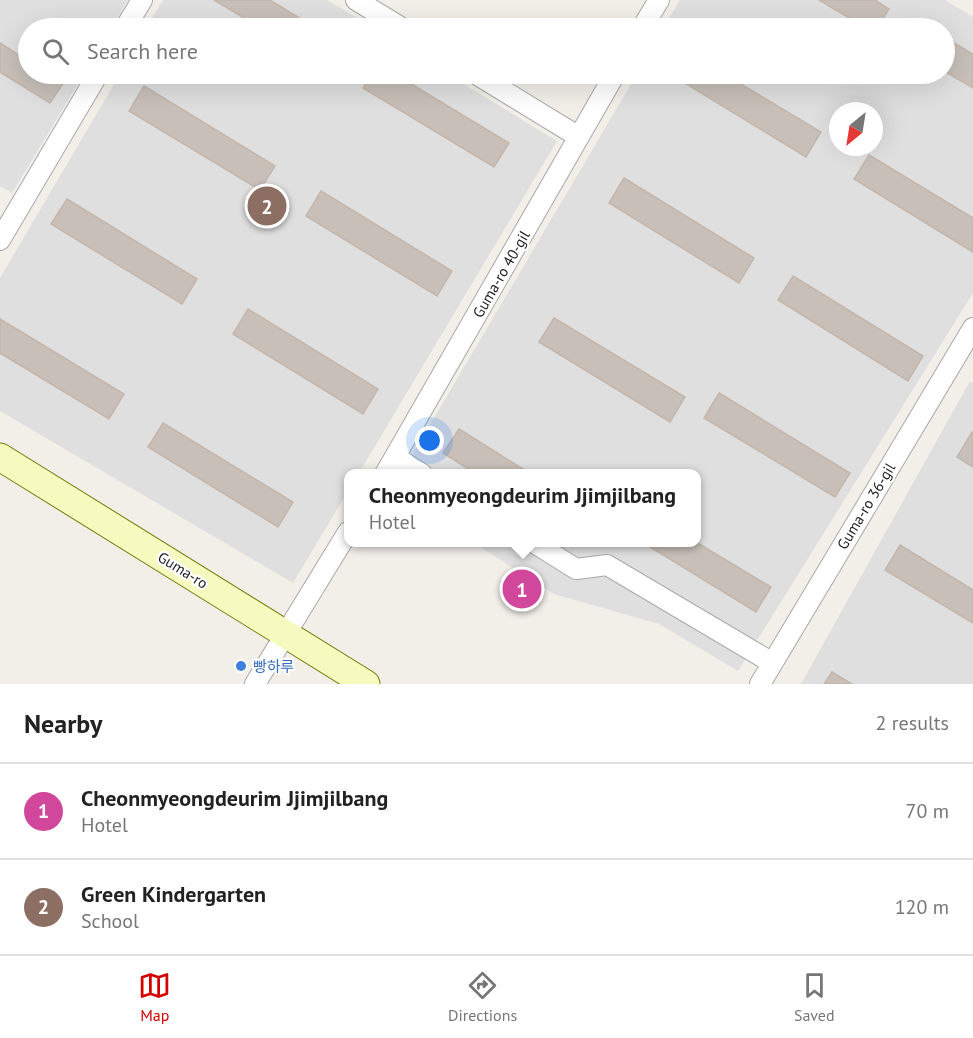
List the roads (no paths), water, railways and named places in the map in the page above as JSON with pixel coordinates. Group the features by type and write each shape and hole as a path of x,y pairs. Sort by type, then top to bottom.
{"main road":[{"name":"Guma-ro","path":"0,457 366,684"}],"street":[{"path":"131,18 142,0"},
{"path":"356,0 386,18"},
{"path":"648,18 659,0"},
{"path":"0,240 8,209 91,84"},
{"path":"492,84 579,137"},
{"name":"Guma-ro 40-gil","path":"390,465 609,84"},
{"name":"Guma-ro 36-gil","path":"760,684 771,662 973,328"},
{"path":"255,684 344,538"},
{"path":"540,547 576,569 607,565 771,662"}],"place":[{"name":"Green Kindergarten","path":"267,206"},
{"name":"Cheonmyeongdeurim Jjimjilbang","path":"522,589"},
{"name":"빵하루","path":"241,666"}]}
